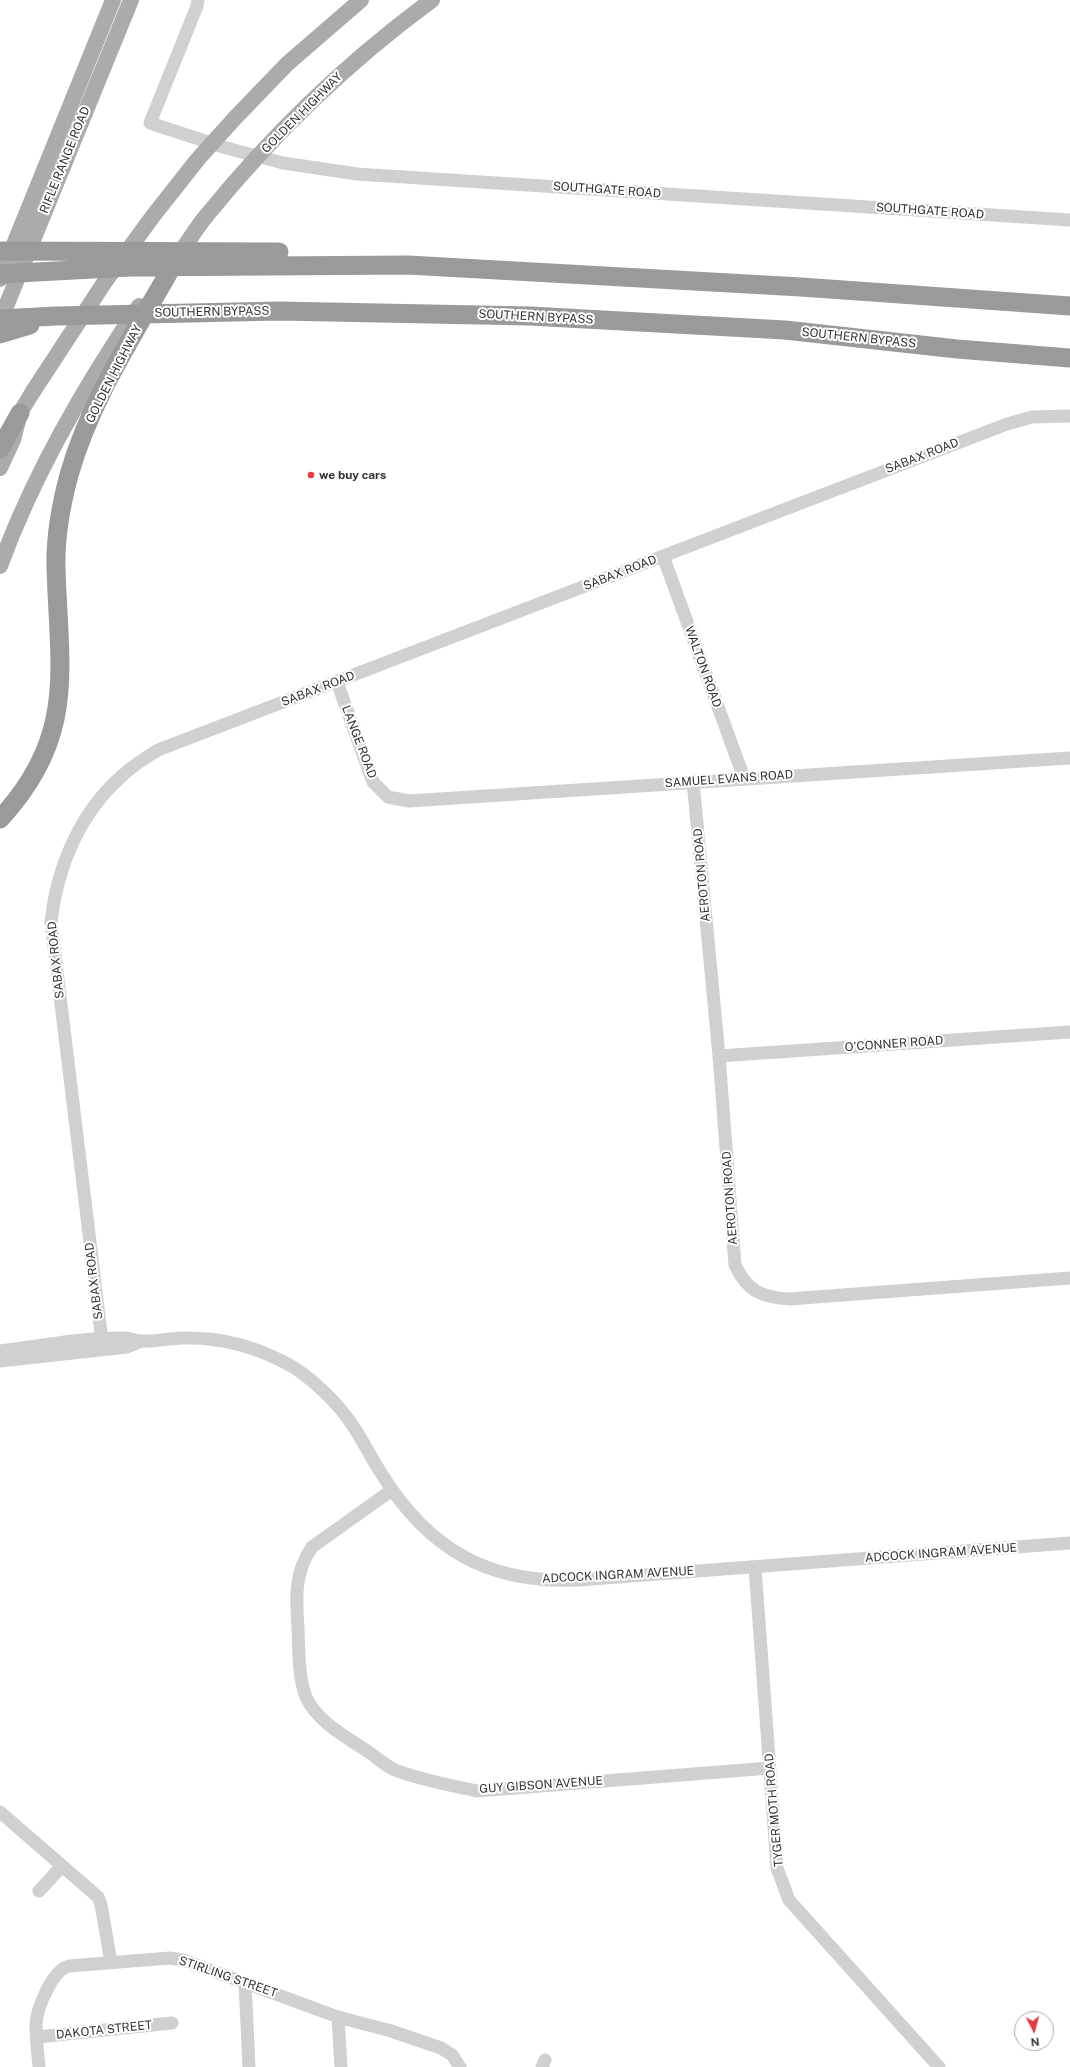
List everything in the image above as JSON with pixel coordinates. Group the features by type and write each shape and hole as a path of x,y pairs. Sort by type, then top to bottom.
{"highway":[{"path":"0,251 305,253 408,265 801,287 1070,306"},
{"name":"GOLDEN HIGHWAY","path":"0,819 19,798 35,773 53,730 58,710 61,673 56,567 57,537 62,504 77,451 96,404 115,366 179,254"},
{"path":"0,274 138,267 408,265"},
{"name":"SOUTHERN BYPASS","path":"0,320 56,316 279,311 530,316 785,330 957,349 1070,358"},
{"path":"0,334 56,316"},
{"path":"0,450 20,413"}],"main road":[{"name":"RIFLE RANGE ROAD","path":"0,279 28,209 72,122 91,75 113,0"},
{"name":"RIFLE RANGE ROAD","path":"91,75 131,0"},
{"path":"0,468 13,440 20,413 49,365 104,283 153,216 198,158 287,64 361,0"},
{"name":"GOLDEN HIGHWAY","path":"179,254 206,215 320,93 401,23 432,0"},
{"name":"RIFLE RANGE ROAD","path":"0,320 52,194 72,122"},
{"path":"0,566 36,481 83,393 110,349 149,291 179,254"}],"street":[{"name":"SOUTHGATE ROAD","path":"198,0 197,6 150,123 224,147 283,163 357,174 1070,220"},
{"name":"SABAX ROAD","path":"102,1344 51,930 55,889 64,861 75,836 99,799 123,774 158,750 1007,424 1032,417 1070,416"},
{"name":"WALTON ROAD","path":"663,556 744,778"},
{"name":"LANGE ROAD","path":"336,682 373,782 388,797"},
{"name":"SAMUEL EVANS ROAD","path":"388,797 409,801 693,781 1070,758"},
{"name":"AEROTON ROAD","path":"693,781 719,1056 735,1265 742,1281 761,1295 789,1299 1070,1278"},
{"name":"O'CONNER ROAD","path":"719,1056 1070,1032"},
{"name":"ADCOCK INGRAM AVENUE","path":"0,1351 102,1344 127,1347 142,1341 182,1338 229,1342 286,1363 321,1390 346,1416 404,1508 437,1540 457,1553 483,1566 516,1576 560,1581 1070,1543"},
{"name":"ADCOCK INGRAM AVENUE","path":"0,1361 102,1344"},
{"name":"GUY GIBSON AVENUE","path":"392,1490 312,1547 306,1555 298,1575 296,1594 301,1675 306,1698 315,1712 337,1730 393,1769 432,1782 477,1791 770,1768"},
{"name":"TYGER MOTH ROAD","path":"756,1567 777,1868 789,1900 938,2067"},
{"path":"2,1819 62,1866 100,1900 111,1962"},
{"path":"39,1891 62,1866"},
{"name":"STIRLING STREET","path":"39,2067 37,2037 38,2015 45,1995 59,1970 69,1966 170,1958 184,1960 338,2017 391,2031 442,2048 452,2055 460,2067"},
{"path":"245,1982 248,2067"},
{"path":"338,2017 341,2067"},
{"name":"DAKOTA STREET","path":"37,2037 172,2023"}],"place":[{"name":"we buy cars","path":"311,475"}]}
